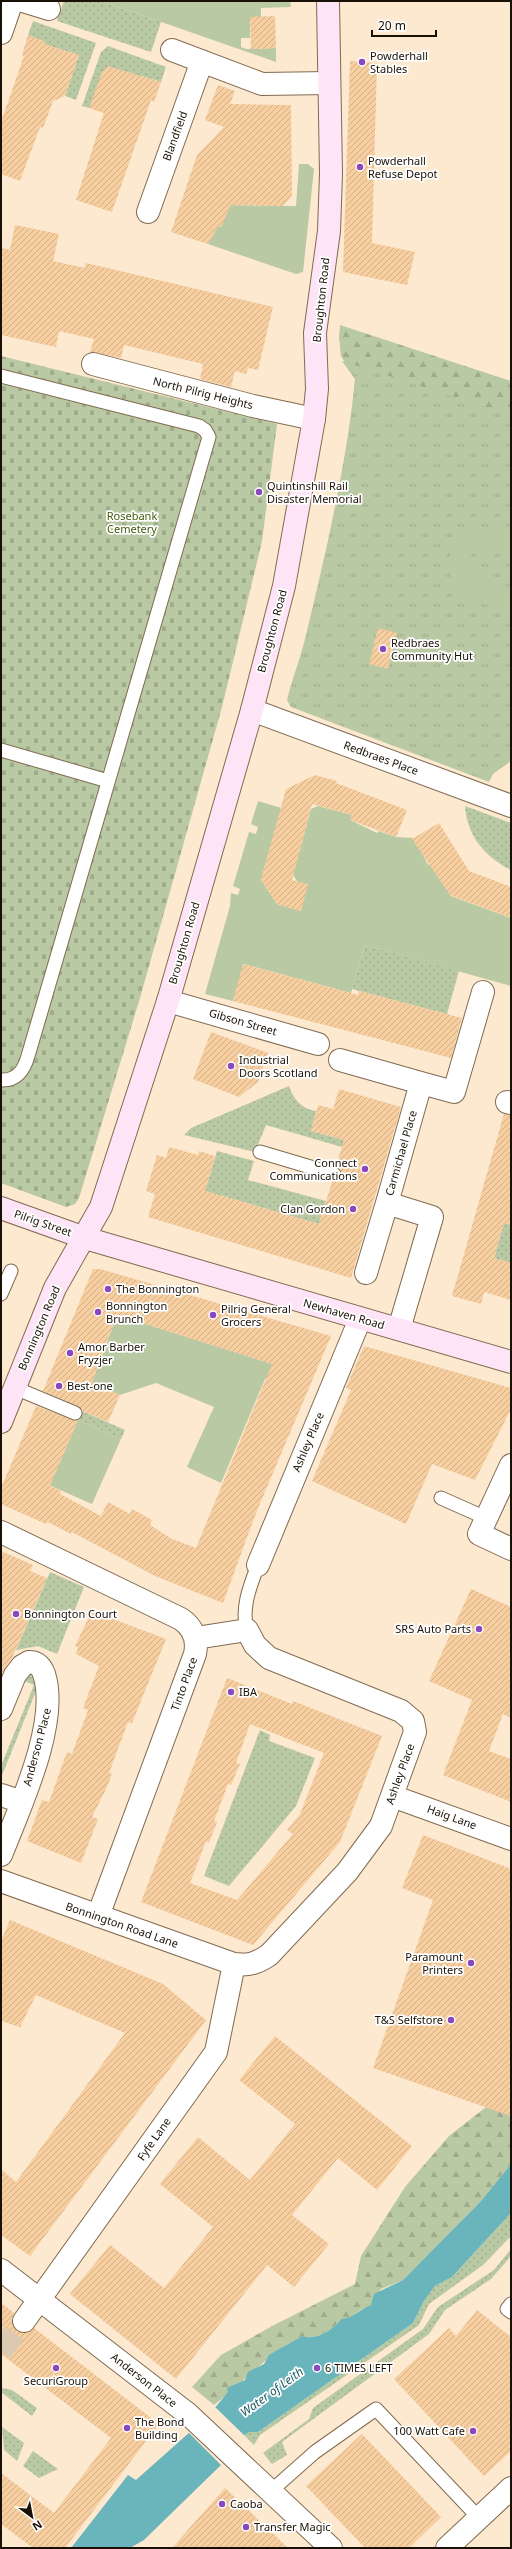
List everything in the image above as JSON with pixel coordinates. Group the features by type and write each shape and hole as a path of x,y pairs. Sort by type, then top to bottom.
{"main road":[{"name":"Broughton Road","path":"85,1238 102,1207 168,1001 252,710 287,572 314,419 317,389 317,324 325,260 331,174 328,1"},
{"name":"Pilrig Street","path":"1,1208 85,1238"},
{"name":"Newhaven Road","path":"85,1238 511,1362"},
{"name":"Bonnington Road","path":"1,1422 55,1288 85,1238"}],"street":[{"path":"1,33 12,1"},
{"path":"23,1 49,9"},
{"path":"172,50 262,84 329,83"},
{"name":"Blandfield","path":"148,212 202,61"},
{"name":"North Pilrig Heights","path":"93,364 253,406 314,419"},
{"name":"Redbraes Place","path":"252,710 511,806"},
{"path":"340,1060 454,1092 483,992"},
{"name":"Gibson Street","path":"168,1001 318,1044"},
{"name":"Carmichael Place","path":"399,1329 432,1217 385,1193 421,1083"},
{"path":"366,1273 385,1193"},
{"name":"Ashley Place","path":"258,1565 360,1319"},
{"path":"511,1465 479,1534 511,1550"},
{"path":"1,1532 181,1619 188,1625 196,1638 247,1630"},
{"name":"Ashley Place","path":"239,1964 256,1964 269,1955 347,1872 381,1826 411,1749 415,1732 413,1721 401,1711 269,1658 255,1645 247,1630"},
{"name":"Tinto Place","path":"98,1916 195,1654 196,1638"},
{"name":"Anderson Place","path":"1,1709 20,1669 30,1662 39,1665 46,1680 49,1705 39,1750 22,1802 1,1855"},
{"name":"Anderson Place","path":"1,1795 22,1802"},
{"name":"Haig Lane","path":"392,1796 511,1839"},
{"name":"Bonnington Road Lane","path":"1,1882 239,1964"},
{"name":"Fyfe Lane","path":"24,2321 41,2300 216,2052 239,1964"},
{"name":"Anderson Place","path":"1,2270 188,2414 331,2548"},
{"path":"447,2548 511,2488"}],"lane":[{"path":"1,376 199,426 205,430 209,437 24,1069 12,1079 1,1080"},
{"path":"1,750 108,781"},
{"path":"260,1152 334,1174"},
{"path":"1,1294 11,1271"},
{"path":"15,1388 75,1413"},
{"path":"442,1498 486,1518"},
{"path":"247,1630 245,1620 247,1600 258,1565"},
{"path":"511,2304 507,2309 511,2312"},
{"path":"271,2491 315,2452 376,2409 479,2518"}],"green space":[{"path":"64,1 101,1 161,22 151,52 57,21"},
{"path":"101,1 290,1 291,7 261,8 261,17 250,17 250,38 241,38 241,47 246,49 276,48 276,62"},
{"path":"33,21 96,43 76,100 65,96 79,55 44,44 28,35"},
{"path":"108,46 166,67 161,82 142,76 89,108 82,106 101,52"},
{"path":"299,164 308,164 314,169 303,272 296,274 208,244 218,226 221,227 228,205 296,206"},
{"path":"340,325 511,381 511,441 352,413 355,379 341,356 339,337"},
{"name":"Rosebank Cemetery","path":"1,356 277,424 262,541 222,707 140,998 79,1198 75,1204 66,1207 1,1183"},
{"path":"342,361 511,415 511,761 493,774 489,782 291,707 287,700 303,647 320,575 347,443 355,379"},
{"path":"480,528 493,529 511,537 511,559 483,548 472,552 468,563 474,573 511,590 511,614 468,597 457,588 450,575 449,560 453,545 463,535"},
{"path":"258,801 281,808 261,880 277,904 301,911 297,881 293,875 311,809 318,806 352,815 350,820 377,833 378,831 396,837 414,838 428,865 430,864 451,896 511,918 511,986 365,945 351,993 244,964 233,1001 205,994 230,906 231,893 238,895 240,889 233,886 249,832 256,834 258,827 251,824"},
{"path":"465,806 511,823 511,870 493,859 479,844 469,827"},
{"path":"365,945 459,971 447,1014 352,989"},
{"path":"289,1086 293,1095 302,1106 316,1111 311,1131 344,1140 342,1147 266,1125 255,1152 184,1135 191,1128"},
{"path":"217,1151 254,1161 248,1180 326,1201 319,1224 205,1191"},
{"path":"504,1223 511,1225 511,1263 494,1258"},
{"path":"117,1315 279,1366 272,1381 265,1379 221,1483 187,1467 214,1407 156,1383 120,1395 90,1382 99,1364"},
{"path":"82,1411 125,1430 121,1439 78,1420"},
{"path":"78,1420 121,1439 92,1504 42,1482 56,1471"},
{"path":"50,1572 84,1587 57,1654 38,1646 16,1650"},
{"path":"29,1674 34,1677 38,1686 1,1778 1,1766 34,1685 22,1680"},
{"path":"260,1730 270,1735 269,1741 315,1758 296,1806 229,1886 204,1876"},
{"path":"486,2107 511,2116 511,2164 481,2201 403,2280 381,2289 371,2305 360,2310 349,2319 341,2319 334,2327 324,2334 313,2337 302,2336 289,2343 267,2359 214,2405 192,2387 221,2355 274,2325 355,2284 361,2256 405,2187 449,2136"},
{"path":"511,2213 511,2236 483,2265 429,2304 419,2325 260,2435 254,2445 244,2435 249,2432 258,2432 413,2323 424,2301 435,2286 452,2277"},
{"path":"511,2249 511,2256 491,2279 445,2310 429,2334 282,2442 287,2455 272,2464 263,2453 309,2419 313,2408 423,2329 438,2307 494,2270"},
{"path":"2,2388 12,2390 37,2408 32,2416 1,2392"},
{"path":"2,2427 24,2443 17,2461 4,2450"},
{"path":"33,2451 58,2469 39,2478 23,2466"}],"water":[{"name":"Water of Leith","path":"511,2164 511,2213 452,2277 435,2286 424,2301 413,2323 258,2432 249,2432 230,2445 219,2462 221,2465 144,2540 130,2548 71,2548 128,2475 136,2480 209,2415 228,2392 227,2388 245,2380 248,2372 264,2364 269,2355 302,2336 313,2337 324,2334 334,2327 341,2319 353,2316 371,2305 374,2294 403,2280 481,2201"}],"pier":[{"path":"214,2406 246,2437 231,2447 221,2462 222,2466 187,2431"}],"building":[{"path":"275,16 276,48 251,49 250,17"},
{"path":"28,35 45,41 44,44 79,55 65,96 53,101 43,128 40,127 20,181 1,174 1,122 24,56 22,55"},
{"name":"Powderhall Refuse Depot","path":"350,61 377,63 372,243 415,252 407,285 343,272"},
{"path":"108,66 161,82 154,102 151,100 112,212 76,200 104,113 89,108 102,72"},
{"path":"218,85 235,91 230,104 291,105 292,196 283,206 231,205 221,227 218,226 208,244 171,232 197,155 224,127 205,120"},
{"path":"15,225 59,234 53,261 85,268 86,263 273,307 258,370 248,368 246,374 235,371 231,387 200,379 203,364 124,345 121,358 90,352 94,339 59,331 56,347 1,335 1,248 10,250"},
{"name":"Redbraes Community Hut","path":"378,628 397,633 388,669 369,664"},
{"path":"315,775 337,781 336,783 407,810 396,837 350,820 352,815 312,804 292,880 308,884 301,911 277,904 261,880 286,789"},
{"path":"439,823 469,871 511,887 511,918 450,895 412,839"},
{"path":"243,964 358,995 359,991 462,1018 451,1058 233,1001"},
{"path":"211,1032 268,1053 258,1082 239,1097 193,1079"},
{"path":"339,1089 401,1107 351,1278 148,1217 155,1194 146,1191 157,1155 166,1158 169,1147 198,1155 199,1151 215,1156 205,1191 319,1224 332,1182 336,1182 342,1177 342,1172 336,1166 344,1140 311,1131 318,1105 333,1109"},
{"path":"504,1114 511,1115 511,1225 504,1223 494,1258 511,1263 511,1300 484,1292 481,1304 452,1296"},
{"path":"93,1269 100,1269 331,1336 256,1513 223,1603 155,1576 72,1532 71,1534 48,1522 46,1524 1,1504 1,1488 36,1406 72,1420 78,1420 50,1486 61,1491 60,1494 101,1516 108,1502 130,1514 132,1509 152,1520 150,1525 172,1539 196,1548 272,1364 117,1315 92,1383 120,1395 108,1422 83,1411 78,1406 43,1391"},
{"path":"364,1346 511,1388 511,1409 475,1480 432,1464 406,1524 312,1481 351,1390 346,1388"},
{"name":"Bonnington Court","path":"1,1551 33,1565 30,1571 47,1578 12,1658 1,1676"},
{"path":"471,1589 511,1607 511,1718 503,1714 489,1751 511,1759 511,1802 443,1775 472,1700 429,1681"},
{"path":"92,1611 166,1639 132,1723 128,1722 109,1773 112,1774 92,1817 98,1819 81,1863 27,1841 42,1800 49,1802 67,1752 72,1754 88,1710 83,1708 99,1666 76,1654 78,1647 75,1646"},
{"path":"227,1678 292,1704 293,1701 382,1736 340,1842 253,1945 141,1902","holes":["250,1724 324,1753 300,1814 287,1830 293,1834 237,1900 190,1883 206,1841 209,1843 217,1822 214,1821 228,1784 231,1785 240,1764 236,1763"]},
{"path":"423,1835 511,1869 511,2116 373,2068 433,1900 402,1888"},
{"path":"10,1920 163,1984 206,2020 30,2256 1,2235 1,2169 16,2182 125,2033 36,1995 20,2027 1,2021 1,1941"},
{"path":"275,2036 412,2146 377,2190 338,2158 292,2215 329,2244 294,2287 267,2265 176,2379 70,2294 110,2245 164,2288 213,2227 160,2184 198,2137 250,2180 295,2124 239,2080"},
{"name":"The Bond Building","path":"1,2303 14,2313 12,2320 16,2331 23,2333 34,2328 159,2424 65,2548 33,2548 1,2524 1,2473 54,2513 111,2438 1,2354"},
{"path":"477,2310 511,2337 511,2451 484,2476 394,2379 449,2328 456,2336"},
{"path":"362,2434 441,2517 409,2548 365,2548 306,2486"},
{"path":"225,2488 239,2501 288,2548 172,2548"}],"tunnel":[{"path":"1,2351 24,2321"}],"place":[{"name":"Powderhall Stables","path":"362,62"},
{"name":"Powderhall Refuse Depot","path":"360,167"},
{"name":"Quintinshill Rail Disaster Memorial","path":"259,492"},
{"name":"Redbraes Community Hut","path":"383,649"},
{"name":"Industrial Doors Scotland","path":"231,1066"},
{"name":"Connect Communications","path":"365,1169"},
{"name":"Clan Gordon","path":"353,1209"},
{"name":"The Bonnington","path":"108,1289"},
{"name":"Bonnington Brunch","path":"98,1312"},
{"name":"Pilrig General Grocers","path":"213,1315"},
{"name":"Amor Barber Fryzjer","path":"70,1353"},
{"name":"Best-one","path":"59,1386"},
{"name":"Bonnington Court","path":"16,1614"},
{"name":"SRS Auto Parts","path":"479,1629"},
{"name":"IBA","path":"231,1692"},
{"name":"Paramount Printers","path":"471,1963"},
{"name":"T&S Selfstore","path":"451,2020"},
{"name":"SecuriGroup","path":"56,2368"},
{"name":"6 TIMES LEFT","path":"317,2368"},
{"name":"The Bond Building","path":"127,2428"},
{"name":"100 Watt Cafe","path":"473,2431"},
{"name":"Caoba","path":"222,2504"},
{"name":"Transfer Magic","path":"246,2527"}]}
